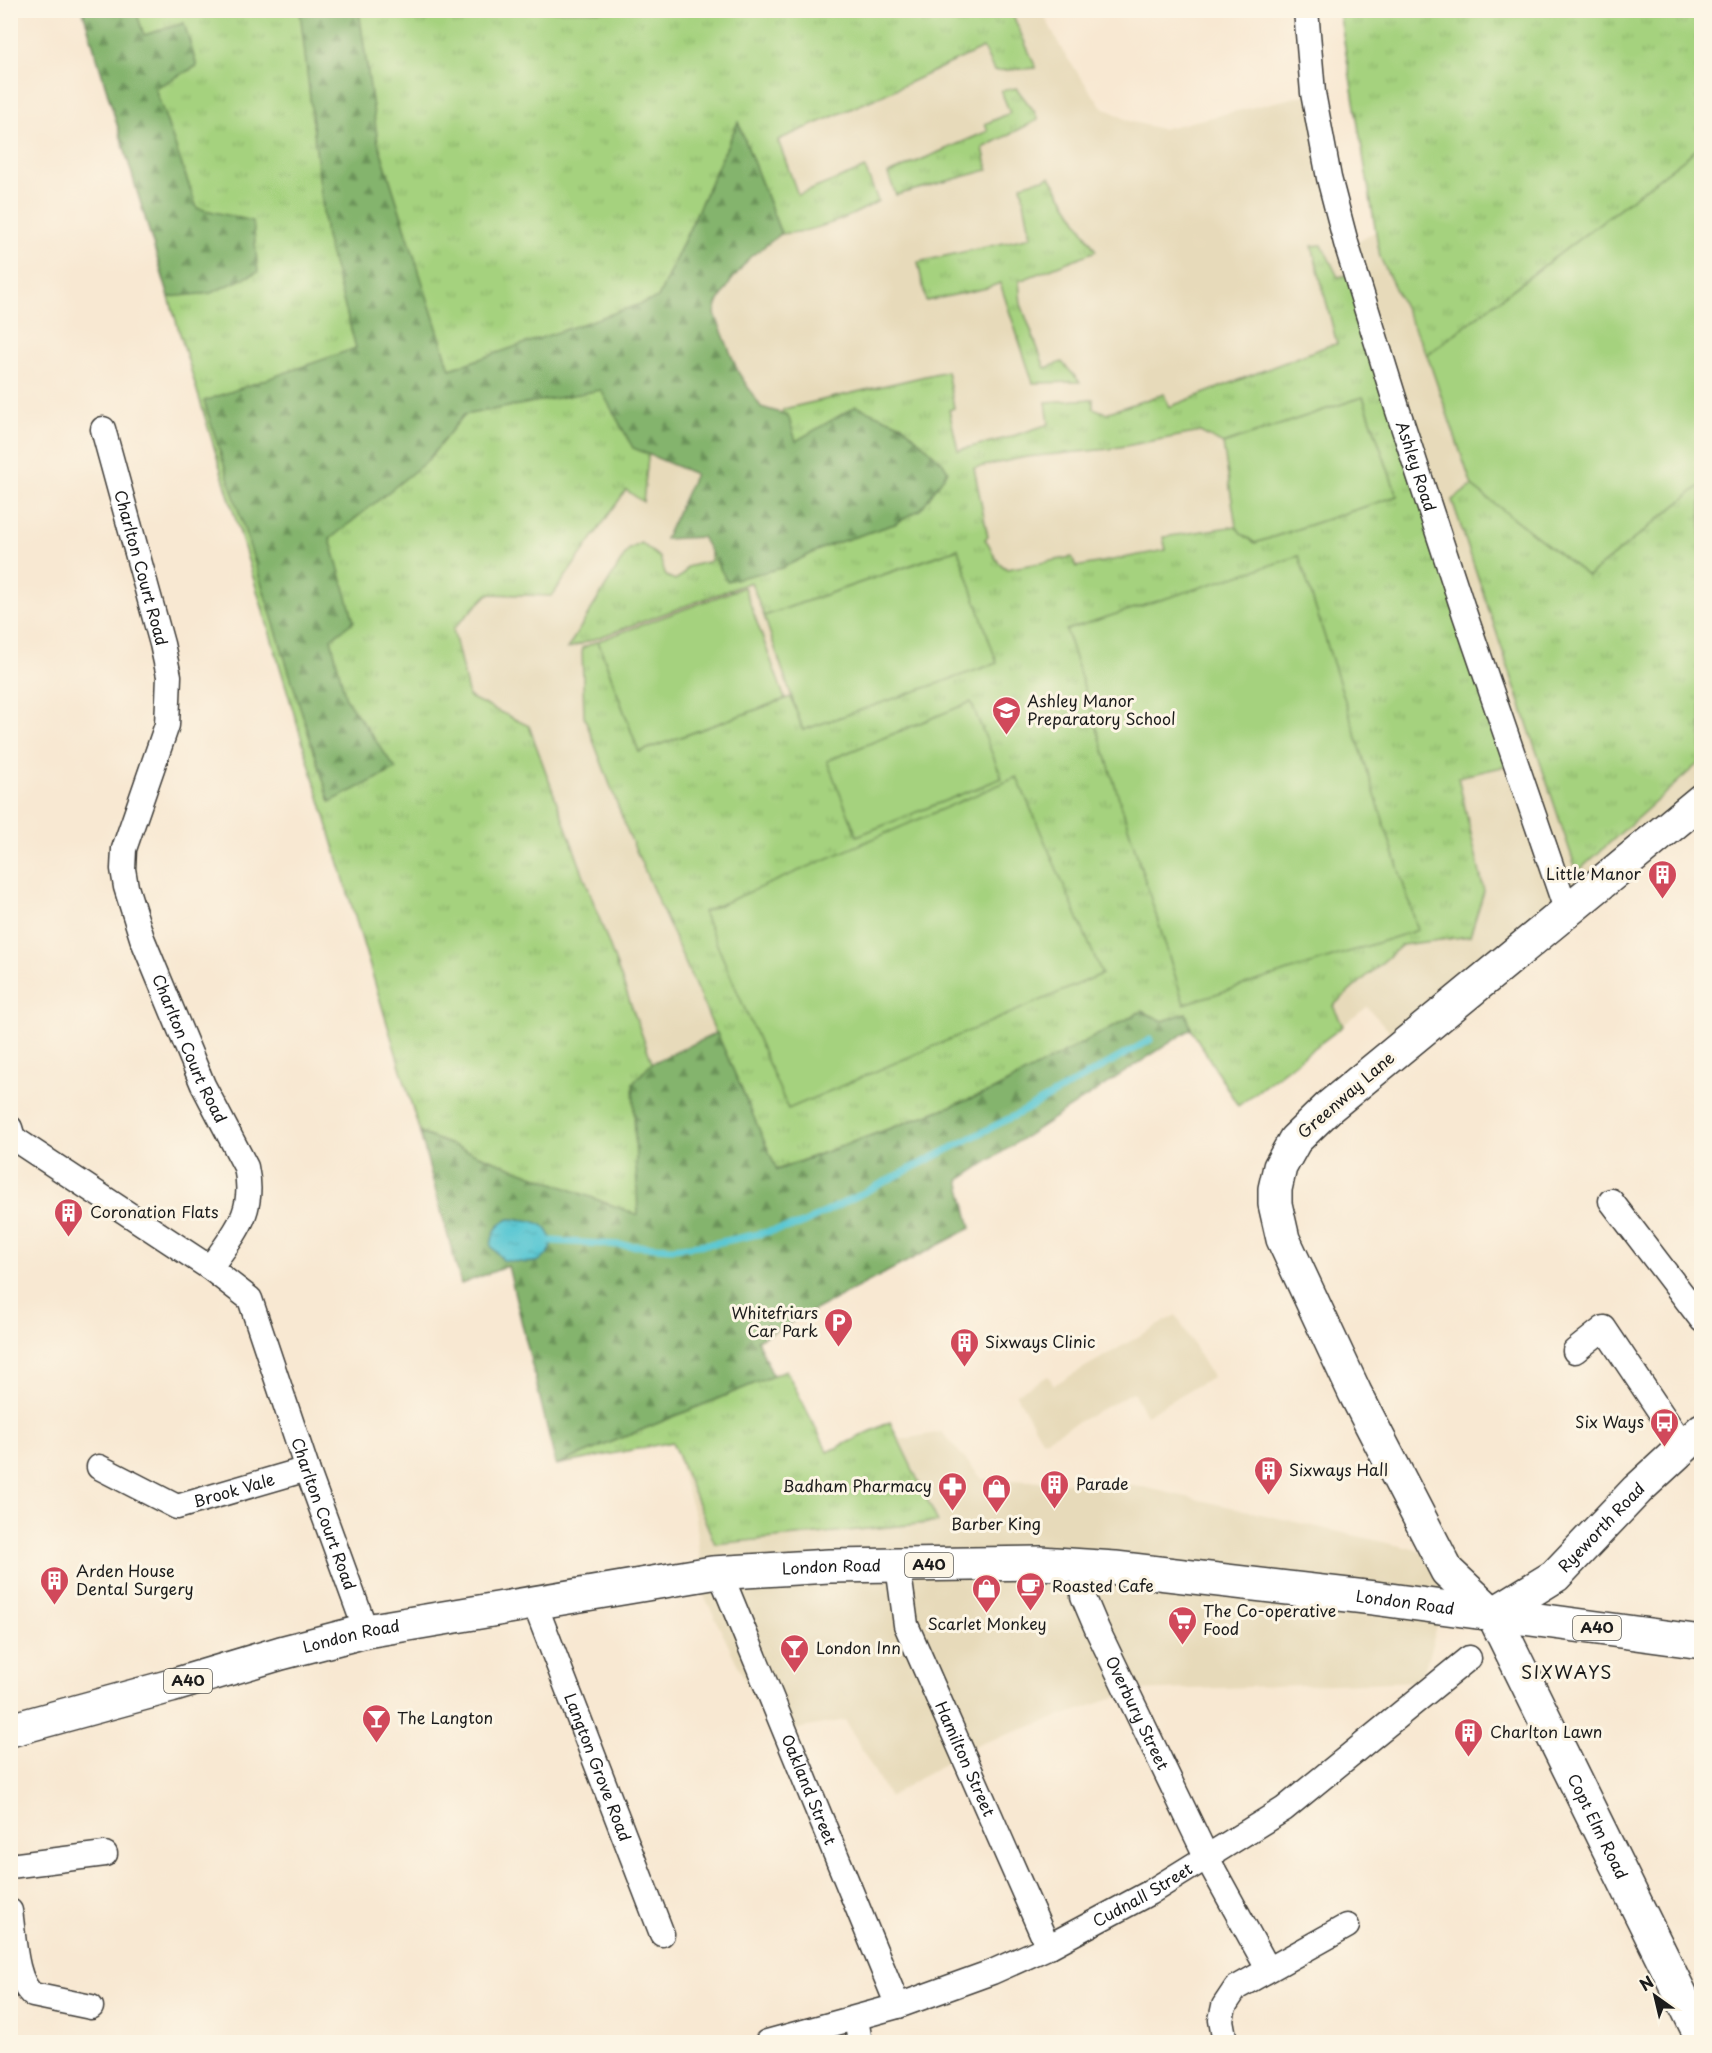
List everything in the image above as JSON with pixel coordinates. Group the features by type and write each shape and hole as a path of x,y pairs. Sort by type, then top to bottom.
{"main road":[{"name":"Greenway Lane","path":"1493,1614 1447,1571 1355,1393 1283,1239 1277,1219 1275,1190 1280,1167 1286,1153 1305,1129 1329,1107 1701,800"},
{"name":"Ryeworth Road","path":"1493,1614 1555,1576 1637,1490 1692,1438"},
{"name":"London Road","path":"10,1730 366,1631 720,1573 829,1566 1040,1563 1171,1573 1701,1642"},
{"name":"Copt Elm Road","path":"1493,1614 1701,2038"}],"street":[{"name":"Ashley Road","path":"1306,10 1312,93 1329,178 1346,243 1398,411 1567,912"},
{"name":"Charlton Court Road","path":"103,429 169,676 167,725 124,849 123,868 126,887 142,938 203,1085 246,1167 249,1181 248,1203 242,1221 210,1268 250,1299 307,1469 366,1631"},
{"path":"12,1136 210,1268"},
{"path":"1611,1201 1701,1320"},
{"path":"1575,1350 1604,1328 1692,1438"},
{"name":"Brook Vale","path":"99,1467 177,1508 307,1469"},
{"name":"Hamilton Street","path":"898,1566 906,1625 1048,1947"},
{"name":"Overbury Street","path":"1084,1566 1083,1596 1096,1629 1207,1858 1268,1970"},
{"name":"Oakland Street","path":"720,1573 898,2006"},
{"name":"Langton Grove Road","path":"534,1602 662,1934"},
{"name":"Cudnall Street","path":"767,2043 898,2006 992,1972 1048,1947 1149,1893 1284,1809 1469,1658"},
{"path":"10,1866 105,1854"},
{"path":"10,1911 17,1958 24,1985 33,1995 91,2007"},
{"path":"1225,2043 1221,2020 1224,2006 1236,1988 1347,1926"},
{"path":"856,2019 860,2043"}],"shaded area":[{"name":"Ashley Manor Preparatory School","path":"83,11 1042,11 1063,52 1101,106 1129,121 1161,129 1313,93 1348,247 1466,179 1701,11 1701,800 1403,1046 1367,1007 1238,1106 1191,1029 959,1180 971,1228 757,1341 810,1456 942,1432 982,1479 1134,1485 1457,1559 1421,1681 1134,1691 971,1747 889,1797 845,1720 771,1734 704,1595 695,1517 672,1442 556,1465 508,1266 461,1284 293,671 159,266"},
{"path":"1176,1315 1212,1377 1146,1415 1133,1392 1043,1441 1016,1394 1048,1376 1054,1385"}],"green space":[{"path":"83,11 1011,11 1036,68 994,71 983,48 883,95 778,140 798,195 865,168 878,201 844,218 819,227 781,234 738,123 658,298 649,449 643,502 626,490 552,596 488,594 453,629 469,697 529,726 667,1103 638,1215 420,1133"},
{"path":"83,11 136,11 144,35 184,23 197,66 155,88 197,208 253,221 258,272 211,293 169,297"},
{"path":"300,11 359,11 378,142 450,369 658,298 738,122 781,234 750,257 717,304 715,314 738,372 761,407 788,415 796,441 856,406 902,425 943,463 948,471 921,509 895,524 827,546 782,568 727,581 702,537 665,539 695,474 633,448 601,390 464,415 427,461 330,539 354,621 331,639 346,699 396,769 330,802 204,401 356,348 326,237"},
{"path":"1339,11 1701,11 1701,146 1427,355 1380,257"},
{"path":"1016,88 1034,111 1038,120 983,148 988,170 896,195 888,174 988,131 985,124 1010,113 1001,91"},
{"path":"1701,146 1701,485 1588,576 1472,486 1427,355"},
{"path":"1050,177 1096,251 1019,281 1021,304 1045,368 1062,362 1080,382 1033,383 1000,283 926,301 918,262 1031,237 1021,185"},
{"path":"1322,245 1338,277 1352,274 1511,765 1458,777 1484,891 1470,936 1402,945 1333,1006 1343,1026 1238,1106 1191,1029 1186,1014 1163,1021 1142,1011 992,1091 776,1170 627,830 584,716 582,648 598,641 639,752 791,697 803,730 957,549 764,616 751,582 567,649 628,550 641,543 660,558 666,576 675,580 683,575 687,567 711,561 711,529 747,461 784,409 947,371 954,408 949,410 958,450 1007,438 1049,424 1046,402 1093,399 1093,408 1106,413 1164,394 1169,407 1337,344 1312,246","holes":["1363,397 1397,496 1255,543 1241,533 1236,526 1163,537 1166,550 1076,567 1072,557 1007,569 995,558 985,539 988,537 974,468 1026,457 1109,449 1200,432 1223,444"]},
{"path":"1363,397 1397,496 1255,543 1241,533 1236,526 1223,444"},
{"path":"1701,485 1701,761 1577,872 1452,500 1472,486 1588,576"},
{"path":"958,549 997,663 803,730 764,616"},
{"path":"1299,556 1418,930 1184,1004 1066,630"},
{"path":"744,587 785,699 639,752 598,641"},
{"path":"971,702 1002,778 857,836 827,761"},
{"path":"1017,777 1102,974 788,1109 703,912"},
{"path":"1142,1011 1163,1021 1186,1013 1191,1029 959,1180 971,1228 757,1340 773,1376 556,1465 508,1266 461,1284 420,1133 638,1215 633,1083 652,1063 717,1033 777,1170 992,1091"},
{"path":"786,1370 828,1452 890,1422 938,1522 715,1544 672,1442 556,1465"}],"water":[{"path":"509,1219 529,1220 546,1229 552,1241 546,1256 527,1263 503,1260 491,1246 496,1230"}],"waterway":[{"path":"552,1241 672,1248 716,1243 800,1225 1024,1111 1150,1040"}],"place":[{"name":"Ashley Manor Preparatory School","path":"1006,736"},
{"name":"Little Manor","path":"1662,900"},
{"name":"Coronation Flats","path":"69,1238"},
{"name":"Whitefriars Car Park","path":"839,1348"},
{"name":"Sixways Clinic","path":"964,1368"},
{"name":"Six Ways","path":"1665,1448"},
{"name":"Sixways Hall","path":"1268,1496"},
{"name":"Parade","path":"1055,1510"},
{"name":"Badham Pharmacy","path":"953,1512"},
{"name":"Barber King","path":"996,1514"},
{"name":"Arden House Dental Surgery","path":"55,1606"},
{"name":"Roasted Cafe","path":"1031,1612"},
{"name":"Scarlet Monkey","path":"987,1614"},
{"name":"The Co-operative Food","path":"1182,1646"},
{"name":"London Inn","path":"795,1674"},
{"name":"The Langton","path":"376,1744"},
{"name":"Charlton Lawn","path":"1469,1758"}],"district":[{"name":"SIXWAYS","path":"1567,1673"}]}
